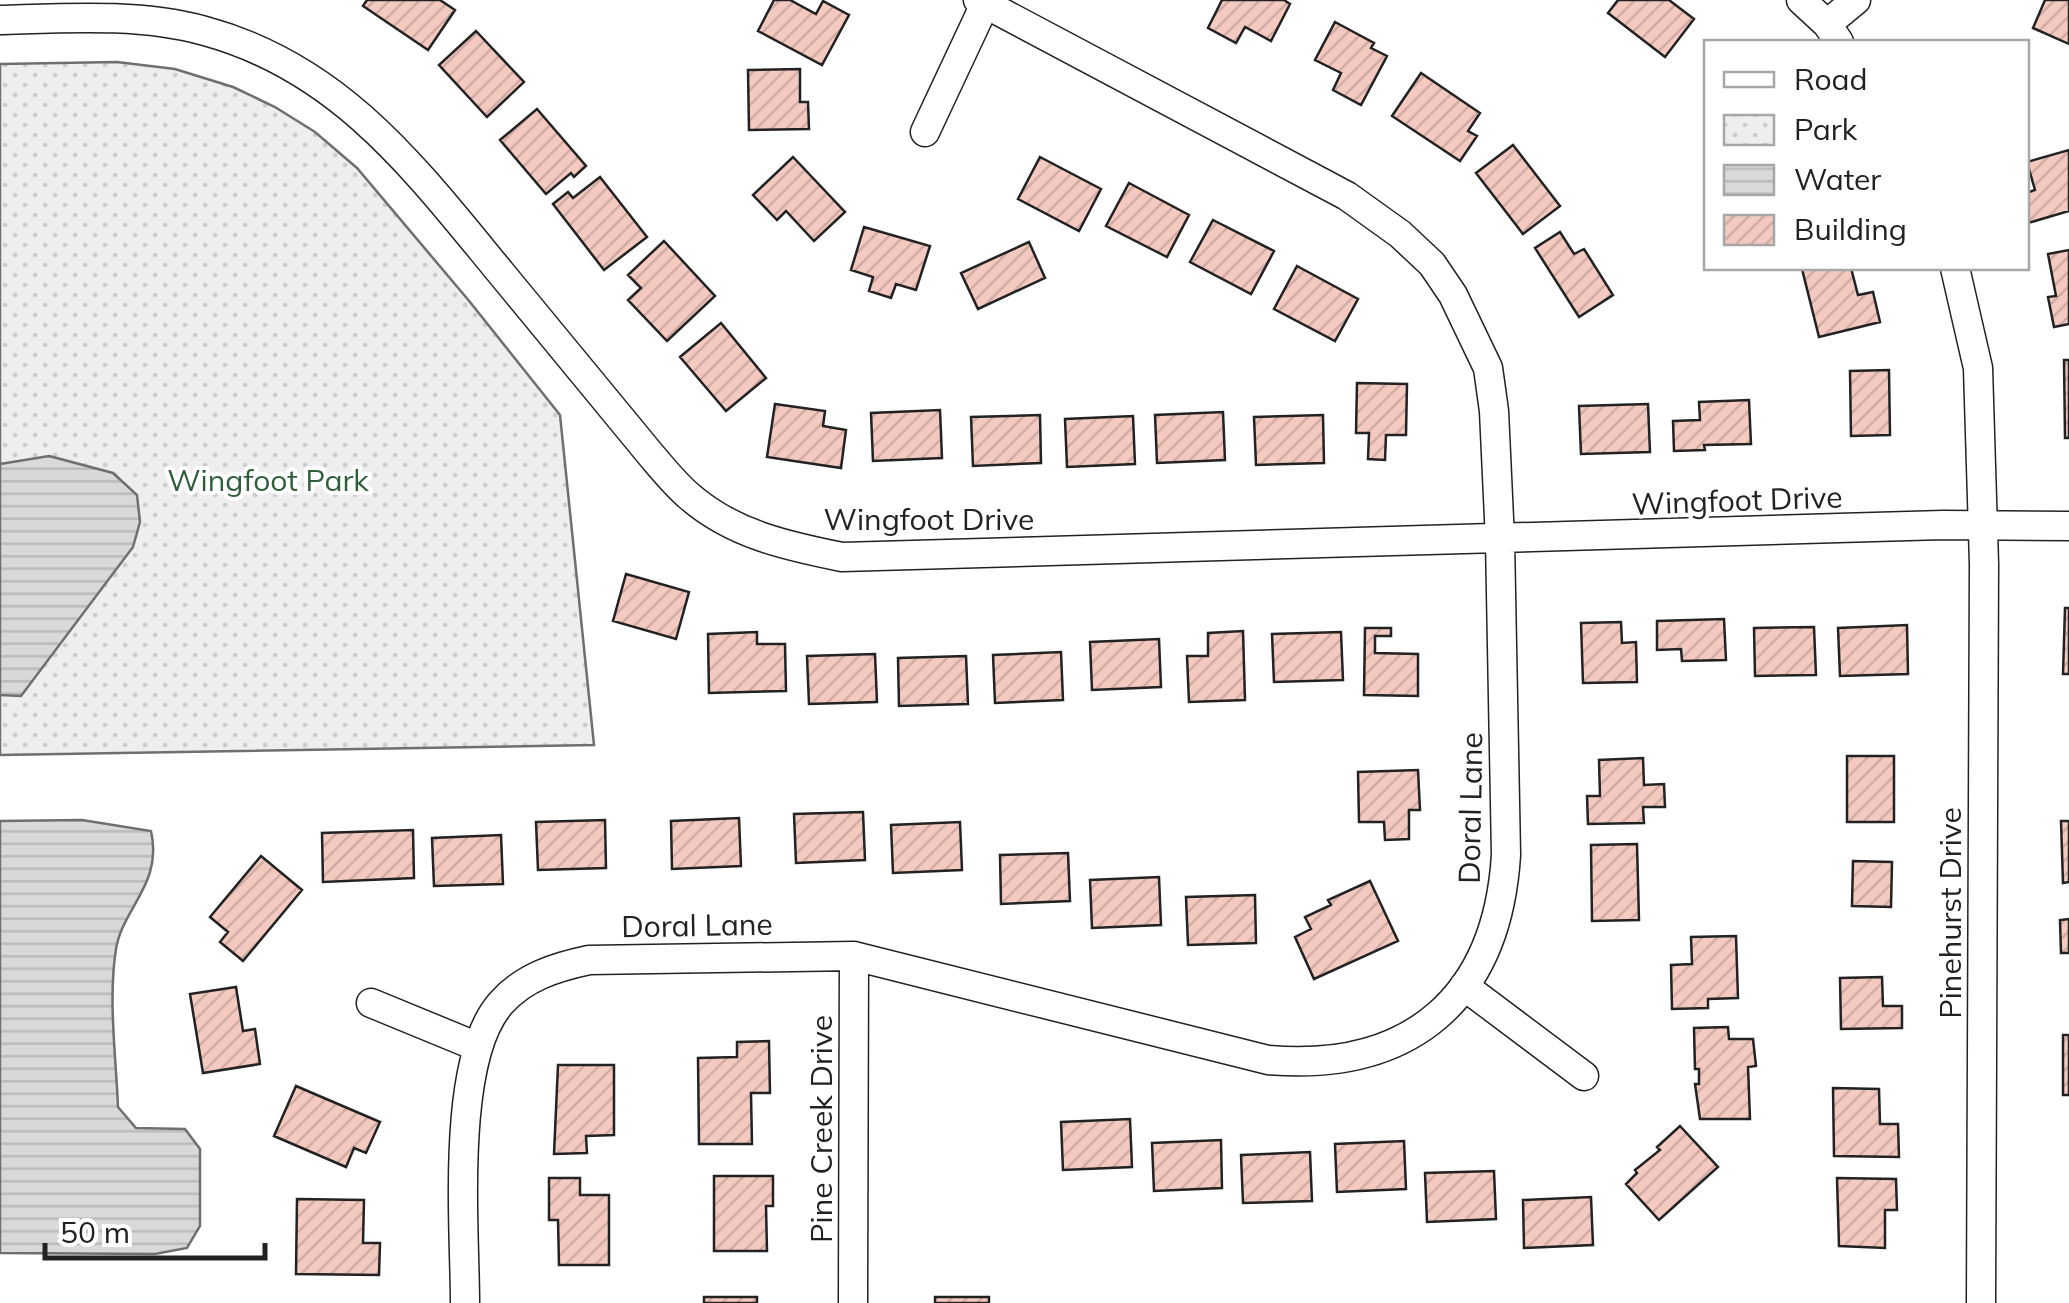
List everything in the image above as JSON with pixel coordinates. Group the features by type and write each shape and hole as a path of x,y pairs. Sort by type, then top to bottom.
{"street":[{"path":"1801,0 1833,33 1856,0"},
{"path":"925,132 981,2"},
{"name":"Doral Lane","path":"464,1303 465,1134 478,1047 500,1004 538,975 562,965 588,960 854,956 1268,1060 1308,1063 1368,1054 1422,1027 1464,986 1483,956 1496,924 1504,890 1506,855 1494,411 1488,368 1454,295 1432,264 1400,234 1347,196 981,2"},
{"name":"Wingfoot Drive","path":"0,20 134,20 205,31 263,53 318,84 369,121 414,166 651,456 690,497 738,529 771,541 842,557 1982,524 2025,528 2069,526"},
{"name":"Pinehurst Drive","path":"1956,270 1978,368 1982,524 1981,1303"},
{"name":"Pine Creek Drive","path":"854,956 854,1303"},
{"path":"1464,986 1584,1076"},
{"path":"371,1003 478,1047"}],"green space":[{"name":"Wingfoot Park","path":"117,62 175,69 233,87 315,132 357,168 560,415 594,745 0,755 0,64"}],"water":[{"path":"49,456 113,473 137,495 140,522 133,547 21,696 0,695 0,464"},
{"path":"82,820 151,831 152,866 116,949 113,1008 118,1107 136,1128 185,1129 200,1149 200,1226 187,1248 155,1254 0,1253 0,821"}],"building":[{"path":"367,0 440,0 455,10 428,50 363,6"},
{"path":"774,0 790,0 816,14 823,1 849,15 822,65 758,31"},
{"path":"1222,0 1284,0 1290,4 1271,41 1245,27 1236,43 1208,28"},
{"path":"1618,0 1669,0 1694,19 1665,57 1608,13"},
{"path":"2045,0 2069,0 2069,44 2033,28"},
{"path":"1335,22 1374,43 1371,48 1387,56 1361,105 1333,90 1341,73 1315,60"},
{"path":"476,31 524,82 487,117 439,65"},
{"path":"800,69 800,102 808,102 809,129 749,130 748,70"},
{"path":"1421,73 1480,113 1468,131 1477,136 1460,161 1392,116"},
{"path":"537,109 586,166 546,194 500,140"},
{"path":"1513,145 1560,206 1523,234 1476,173"},
{"path":"2069,150 2069,211 2029,223 2029,192 2035,190 2029,161"},
{"path":"793,157 845,212 814,241 786,211 777,220 753,195"},
{"path":"1040,157 1101,189 1079,231 1018,199"},
{"path":"600,177 647,237 604,270 553,204 568,192 573,198"},
{"path":"1129,183 1189,215 1167,257 1106,226"},
{"path":"1213,220 1274,251 1251,294 1190,262"},
{"path":"864,227 930,246 916,290 896,284 891,298 869,291 873,277 851,270"},
{"path":"1560,232 1574,254 1584,249 1613,295 1579,317 1535,248"},
{"path":"664,241 715,296 667,341 628,300 641,288 628,275"},
{"path":"1029,242 1045,278 978,309 961,273"},
{"path":"2069,250 2069,324 2054,327 2048,297 2056,296 2048,254"},
{"path":"1297,266 1358,299 1335,341 1274,309"},
{"path":"1802,270 1852,270 1858,295 1873,292 1880,322 1819,337"},
{"path":"721,323 766,378 726,411 680,357"},
{"path":"2064,360 2069,360 2069,438 2065,438"},
{"path":"1889,370 1890,435 1851,436 1850,371"},
{"path":"1357,383 1407,384 1406,435 1386,435 1385,460 1368,459 1369,433 1356,433"},
{"path":"1749,400 1751,444 1704,445 1705,450 1674,451 1673,421 1700,420 1699,402"},
{"path":"775,404 825,411 823,426 846,430 841,468 767,457"},
{"path":"1648,404 1650,452 1581,454 1579,406"},
{"path":"940,410 942,458 873,461 871,413"},
{"path":"1223,412 1225,460 1157,463 1155,415"},
{"path":"1040,415 1041,463 973,466 971,417"},
{"path":"1323,415 1324,463 1256,465 1254,417"},
{"path":"1133,416 1135,464 1067,467 1065,419"},
{"path":"626,574 689,592 676,639 613,621"},
{"path":"2065,608 2069,608 2069,674 2063,674"},
{"path":"1724,619 1726,660 1682,661 1681,649 1657,650 1657,621"},
{"path":"1621,622 1622,643 1636,642 1637,682 1583,683 1581,623"},
{"path":"1907,625 1908,674 1840,676 1838,628"},
{"path":"1814,627 1816,675 1755,676 1754,628"},
{"path":"1365,628 1391,628 1391,636 1375,636 1375,653 1418,654 1418,696 1364,695"},
{"path":"1243,631 1245,700 1189,702 1187,656 1208,656 1208,633"},
{"path":"757,632 757,644 785,644 786,691 709,693 708,634"},
{"path":"1341,632 1343,680 1274,682 1272,634"},
{"path":"1159,639 1161,687 1092,690 1090,642"},
{"path":"1061,652 1063,700 995,703 993,655"},
{"path":"875,654 877,702 809,704 807,656"},
{"path":"966,656 968,704 899,706 898,658"},
{"path":"1847,756 1894,756 1894,822 1847,822"},
{"path":"1643,758 1644,785 1664,784 1665,807 1643,807 1644,823 1588,824 1587,796 1600,796 1599,760"},
{"path":"1418,770 1420,810 1409,810 1409,839 1385,840 1384,822 1359,822 1358,772"},
{"path":"863,812 865,860 796,863 794,814"},
{"path":"739,818 741,866 672,869 671,821"},
{"path":"605,820 606,868 538,870 536,822"},
{"path":"2061,821 2069,821 2069,882 2063,883"},
{"path":"960,822 962,870 893,873 891,825"},
{"path":"413,830 414,878 323,882 322,833"},
{"path":"501,835 503,884 434,886 432,838"},
{"path":"1637,844 1639,920 1592,921 1591,845"},
{"path":"1068,853 1070,901 1001,904 1000,855"},
{"path":"261,856 302,890 243,961 220,942 228,932 210,917"},
{"path":"1853,861 1892,862 1891,907 1852,906"},
{"path":"1159,877 1161,925 1092,928 1090,880"},
{"path":"1370,881 1398,941 1314,979 1295,937 1311,929 1305,917 1331,905 1328,900"},
{"path":"1255,895 1256,943 1188,945 1186,897"},
{"path":"2069,919 2069,953 2061,953 2060,920"},
{"path":"1736,936 1738,998 1708,999 1708,1008 1672,1009 1671,965 1692,964 1691,937"},
{"path":"1882,977 1883,1006 1902,1006 1902,1028 1841,1029 1840,978"},
{"path":"236,987 243,1031 255,1029 260,1064 203,1073 190,994"},
{"path":"1728,1027 1729,1039 1753,1039 1756,1066 1748,1067 1750,1119 1700,1119 1694,1028"},
{"path":"2063,1035 2069,1035 2069,1095 2063,1095"},
{"path":"769,1041 770,1093 751,1093 752,1144 699,1144 698,1058 737,1057 737,1042"},
{"path":"558,1065 614,1065 614,1135 586,1136 587,1153 554,1154"},
{"path":"296,1086 380,1122 366,1153 354,1148 346,1167 274,1136"},
{"path":"1833,1088 1879,1089 1880,1124 1898,1124 1899,1157 1834,1156"},
{"path":"1130,1119 1132,1167 1063,1170 1061,1122"},
{"path":"1680,1126 1718,1167 1659,1220 1626,1184"},
{"path":"1221,1140 1222,1188 1154,1191 1152,1143"},
{"path":"1404,1141 1406,1189 1337,1192 1335,1144"},
{"path":"1310,1152 1312,1201 1243,1203 1241,1155"},
{"path":"1494,1171 1496,1219 1427,1222 1425,1173"},
{"path":"714,1176 773,1176 773,1206 766,1206 767,1251 714,1251"},
{"path":"549,1178 580,1178 580,1195 609,1195 609,1265 559,1265 558,1220 549,1220"},
{"path":"1837,1178 1896,1179 1897,1210 1885,1210 1885,1248 1839,1246"},
{"path":"1591,1197 1593,1245 1524,1248 1523,1200"},
{"path":"297,1199 364,1200 363,1243 380,1243 379,1275 296,1274"},
{"path":"704,1297 757,1297 757,1303 704,1303"},
{"path":"935,1297 989,1297 989,1303 935,1303"}]}
